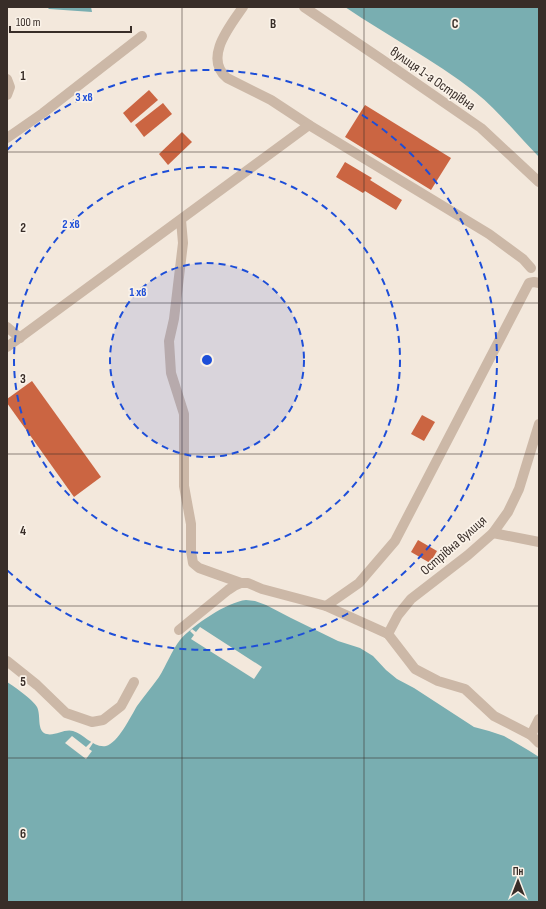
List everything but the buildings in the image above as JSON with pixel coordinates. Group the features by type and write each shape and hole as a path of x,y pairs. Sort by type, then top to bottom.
{"street":[{"path":"243,7 224,34 217,57 220,69 227,78 271,100 309,125 489,234 523,259 531,268"},
{"name":"вулиця 1-а Острівна","path":"304,7 481,128 539,182"},
{"path":"7,138 43,113 142,36"},
{"path":"7,79 10,86 7,95"},
{"path":"7,347 309,125"},
{"path":"181,220 183,243 174,319 169,341 171,373 184,414 184,486 191,524 191,551 193,564 199,568 240,583 326,606 388,634 415,669 438,681 465,689 494,716 531,735 539,743"},
{"path":"326,606 359,582 395,541 529,283 539,283"},
{"path":"7,327 20,338"},
{"name":"Острівна вулиця","path":"388,634 398,615 411,599 468,555 493,533 508,512 519,489 539,424"},
{"path":"493,533 539,542"},
{"path":"179,630 228,590 240,583"},
{"path":"7,661 37,685 66,713 92,722 103,720 121,706 134,682"},
{"path":"531,735 539,719"}],"water":[{"path":"47,7 91,7 92,12 49,9"},
{"path":"345,7 539,7 539,157 500,115 475,92 443,69"},
{"path":"246,600 255,601 266,605 338,641 360,648 373,656 397,679 414,688 474,727 504,736 539,757 539,902 7,902 7,682 35,704 39,714 40,725 44,733 51,734 70,730 97,745 106,746 111,744 120,735 137,706 159,677 174,648 180,640 211,615 230,605"}],"pier":[{"path":"200,627 262,667 254,679 191,639 194,635 190,631 192,629 196,632"},
{"path":"72,736 86,747 92,741 93,743 89,749 92,751 86,759 65,743"}]}
